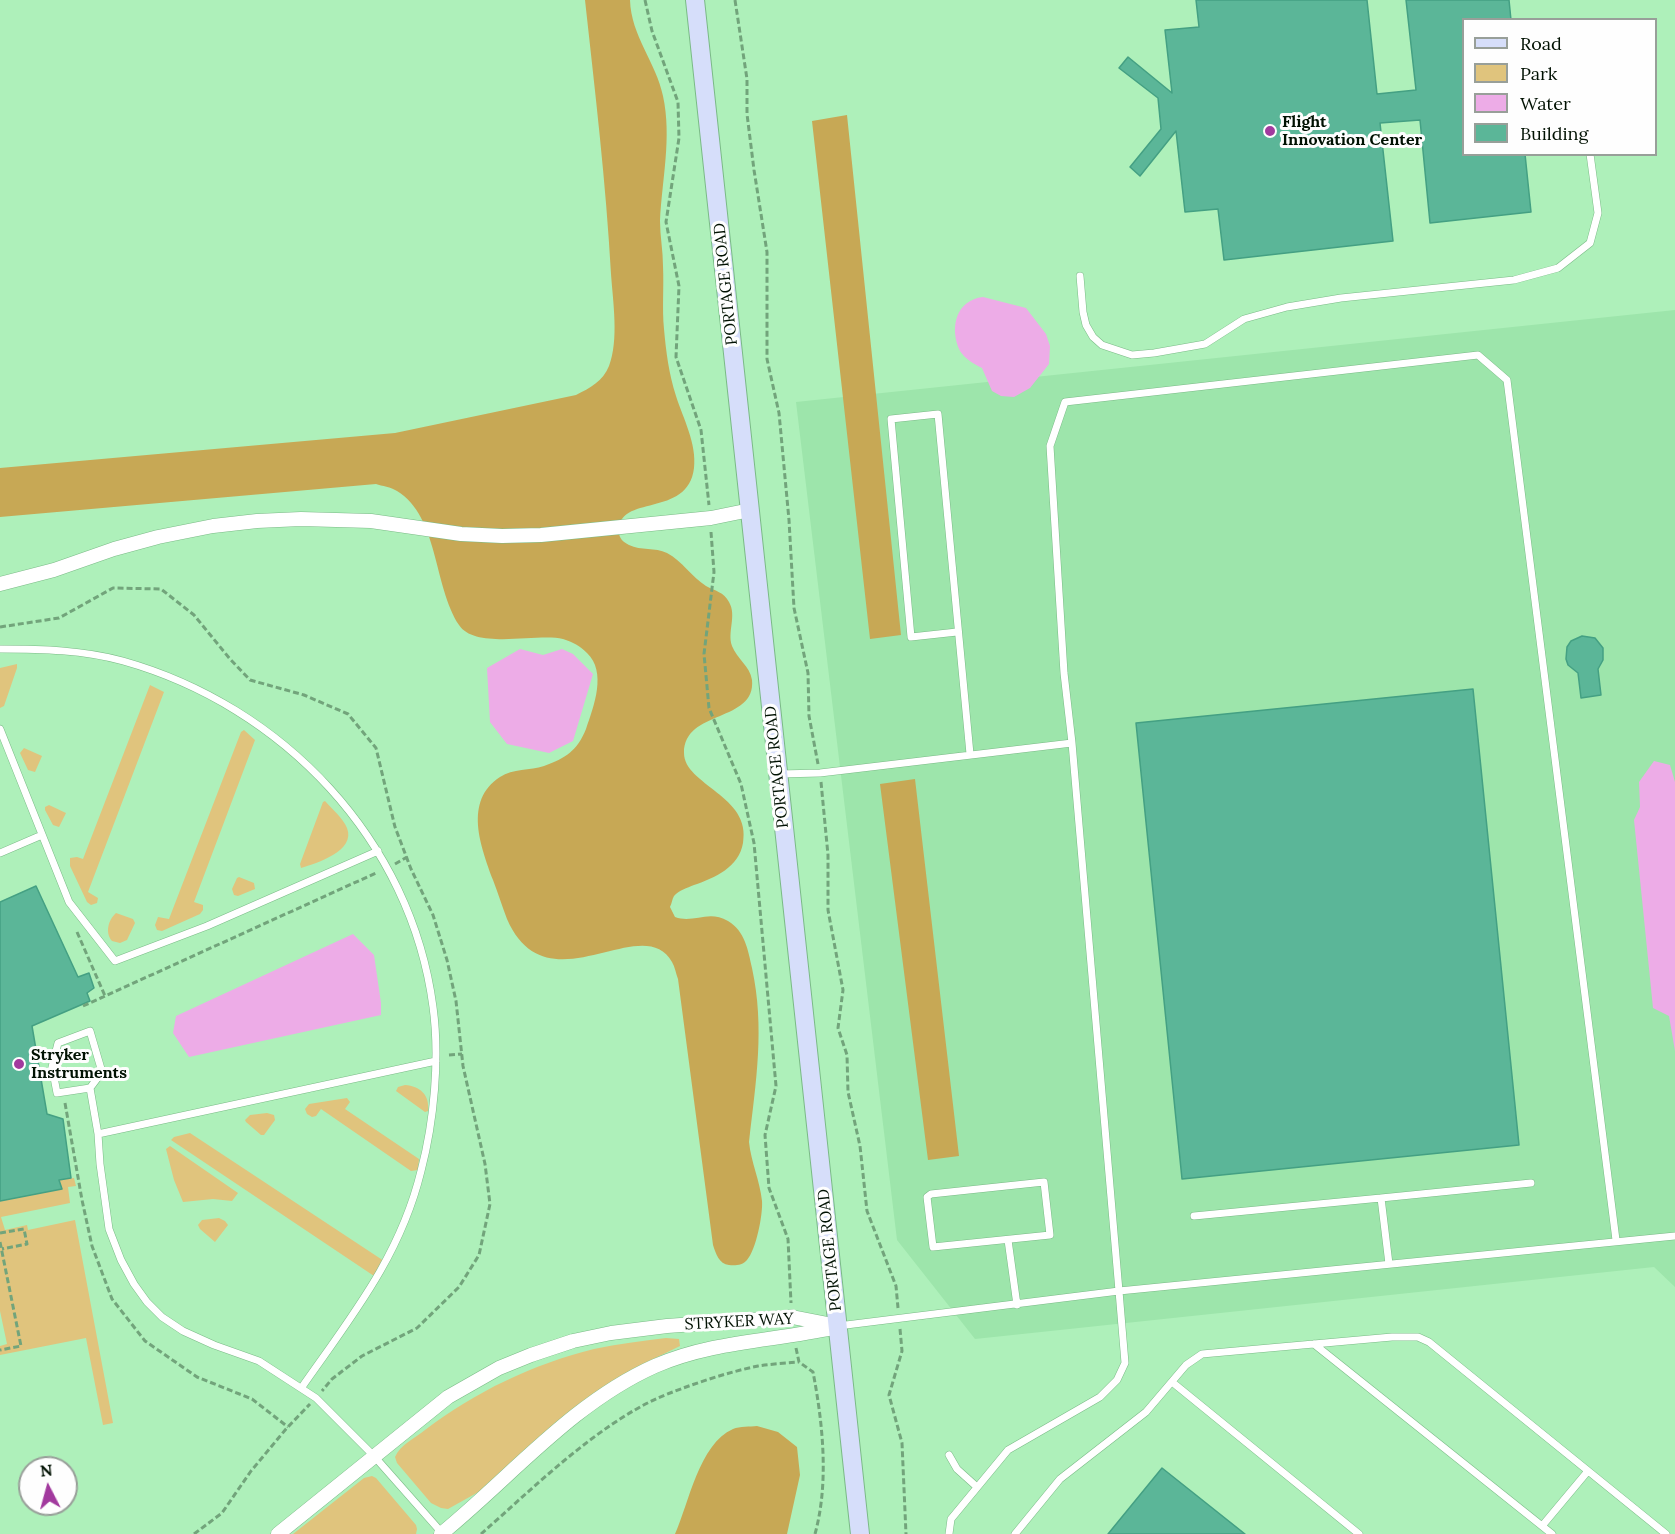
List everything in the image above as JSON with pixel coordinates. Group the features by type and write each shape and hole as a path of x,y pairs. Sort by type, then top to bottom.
{"main road":[{"name":"PORTAGE ROAD","path":"695,0 860,1534"}],"street":[{"path":"0,585 158,537 213,526 257,521 302,519 371,521 461,534 502,536 541,535 711,518 750,510"},
{"name":"STRYKER WAY","path":"278,1534 448,1397 471,1382 531,1355 573,1341 611,1333 667,1326 792,1317 838,1326"},
{"name":"STRYKER WAY","path":"442,1534 577,1414 627,1380 656,1366 720,1345 794,1336 838,1326"}],"lane":[{"path":"1080,276 1083,312 1086,325 1093,337 1102,345 1132,355 1154,354 1205,345 1244,319 1287,307 1341,298 1514,280 1558,268 1590,243 1598,213 1590,156"},
{"path":"948,1534 951,1520 1008,1450 1100,1396 1117,1380 1125,1363 1072,743 1064,673 1050,446 1065,402 1479,355 1508,380 1616,1240"},
{"path":"957,632 911,637 891,419 938,414 970,754"},
{"path":"0,650 43,649 75,652 122,661 153,670 216,699 252,719 312,768 333,791 384,860 408,912 422,958 433,1007 436,1061 433,1100 422,1170 391,1255 351,1318 302,1387"},
{"path":"0,729 69,902 115,962 207,926 378,851"},
{"path":"778,774 820,773 1072,743"},
{"path":"0,853 42,835"},
{"path":"90,1088 57,1093 52,1067 58,1043 90,1031 102,1072 90,1088 109,1229 121,1260 147,1302 162,1317 183,1331 259,1361 316,1398 374,1456 442,1534"},
{"path":"98,1134 436,1061"},
{"path":"1044,1182 1050,1235 1008,1240 933,1247 927,1197 931,1194 1044,1182"},
{"path":"1194,1216 1532,1183"},
{"path":"1381,1198 1389,1264"},
{"path":"838,1326 1119,1291 1616,1240 1675,1236"},
{"path":"1008,1240 1017,1305"},
{"path":"1015,1534 1060,1479 1146,1412 1186,1365 1202,1354 1392,1337 1418,1337 1424,1340 1666,1534"},
{"path":"1314,1344 1552,1534"},
{"path":"1172,1383 1359,1534"},
{"path":"949,1455 957,1469 977,1487"},
{"path":"1542,1526 1588,1471"}],"path":[{"path":"645,0 652,31 678,102 679,138 666,222 679,286 676,357 700,430 711,518 714,572 704,654 709,708 741,784 754,843 776,1086 765,1135 769,1188 788,1239 792,1317"},
{"path":"0,627 59,618 113,588 161,589 194,615 250,680 304,695 348,714 376,748 395,827 433,915 447,960 456,1001 462,1054 490,1204 479,1255 459,1287 417,1328 362,1356 332,1379 286,1429 222,1513 194,1534"},
{"path":"395,864 407,857"},
{"path":"83,1006 376,873"},
{"path":"449,1055 462,1054"},
{"path":"0,1233 24,1229 27,1244 1,1249"},
{"path":"0,1242 21,1346 0,1350"},
{"path":"794,1336 799,1362"},
{"path":"481,1534 580,1449 627,1415 658,1398 758,1366 799,1362 813,1372 819,1406 823,1470 819,1520 815,1534"}],"shaded area":[{"path":"585,0 630,0 631,13 639,37 663,96 667,127 660,221 664,329 671,379 689,431 694,459 689,484 679,494 629,513 621,520 619,534 623,541 634,547 667,553 706,586 725,596 732,613 732,646 749,671 752,680 750,694 743,703 695,729 687,739 684,753 687,764 694,774 728,802 738,814 743,827 741,851 737,859 725,870 676,894 670,907 675,917 682,919 714,916 734,925 745,942 752,968 759,1033 749,1142 762,1207 753,1249 745,1262 736,1265 723,1263 718,1258 713,1245 678,979 672,962 658,949 639,946 569,959 545,957 524,945 507,919 480,839 478,811 489,787 505,774 539,768 559,760 570,753 583,737 595,700 598,679 593,661 587,653 576,644 563,639 492,639 467,633 459,625 451,609 421,517 411,503 397,491 376,484 0,517 0,468 395,433 576,395 600,380 612,356 614,321 603,171"},
{"path":"847,115 901,635 870,639 812,121"},
{"path":"1675,310 1675,1287 1654,1267 975,1339 897,1240 796,402"},
{"path":"915,779 959,1156 928,1160 880,784"},
{"path":"757,1426 778,1432 797,1447 800,1475 787,1534 675,1534 696,1476 712,1447 733,1429"}],"green space":[{"path":"17,664 4,706 0,708 0,668"},
{"path":"150,685 164,692 88,892 98,898 97,903 91,905 87,902 70,866 70,858 83,859"},
{"path":"244,730 255,740 194,902 203,905 203,910 200,914 162,931 157,930 155,925 158,917 169,919 241,732"},
{"path":"24,748 42,756 35,772 28,770 20,753"},
{"path":"325,801 347,828 346,843 333,855 301,868 300,864"},
{"path":"49,805 66,813 59,827 53,825 45,810 45,807"},
{"path":"239,877 254,883 255,889 238,896 234,895 232,889"},
{"path":"116,913 133,919 135,923 127,940 120,943 112,941 108,930 109,923"},
{"path":"405,1085 423,1092 426,1096 428,1111 425,1112 396,1091 398,1087"},
{"path":"347,1098 350,1102 345,1109 419,1159 418,1170 411,1171 321,1109 316,1116 312,1117 305,1109 309,1104"},
{"path":"267,1113 274,1115 275,1120 264,1135 261,1135 245,1120 250,1115"},
{"path":"190,1133 384,1261 374,1276 171,1140"},
{"path":"170,1146 238,1193 232,1201 213,1199 183,1202 174,1180 166,1149"},
{"path":"74,1178 76,1186 68,1187 70,1203 1,1217 5,1230 27,1225 28,1230 75,1220 113,1423 103,1425 86,1338 0,1355 0,1346 7,1344 0,1311 0,1201 61,1189 59,1180"},
{"path":"219,1218 228,1225 215,1242 198,1225 202,1220"},
{"path":"666,1338 679,1339 680,1346 631,1370 603,1388 482,1490 448,1509 431,1503 397,1463 395,1457 408,1442 464,1403 505,1381 571,1355 621,1344"},
{"path":"372,1476 416,1525 416,1534 293,1534 364,1478"}],"water":[{"path":"983,297 1026,308 1046,334 1050,346 1049,364 1030,388 1014,397 1001,396 992,391 982,368 964,356 957,342 955,325 961,309 966,303"},
{"path":"520,649 543,655 562,649 573,654 593,674 573,741 549,753 507,744 490,722 487,668"},
{"path":"1654,761 1670,765 1675,782 1675,1051 1669,1016 1653,1008 1634,820 1640,807 1639,782"},
{"path":"353,934 374,955 381,1015 189,1057 173,1033 176,1016"}],"building":[{"name":"Flight Innovation Center","path":"1196,0 1367,0 1377,94 1416,90 1406,0 1509,0 1511,18 1462,18 1462,156 1525,156 1531,212 1430,223 1420,120 1380,123 1393,241 1224,260 1218,209 1185,212 1176,131 1140,176 1130,167 1161,129 1158,98 1119,68 1128,57 1172,93 1165,30 1199,27"},
{"path":"1582,636 1595,638 1603,648 1603,660 1598,669 1601,695 1581,698 1578,673 1568,665 1566,659 1567,647 1571,641"},
{"path":"1473,689 1519,1145 1182,1179 1136,723"},
{"name":"Stryker Instruments","path":"36,886 78,977 89,973 94,988 87,993 90,1001 32,1026 47,1114 63,1119 71,1178 59,1180 62,1189 0,1201 0,902"},
{"path":"1162,1468 1245,1534 1108,1534"}],"place":[{"name":"Flight Innovation Center","path":"1270,131"},
{"name":"Stryker Instruments","path":"19,1064"}]}
